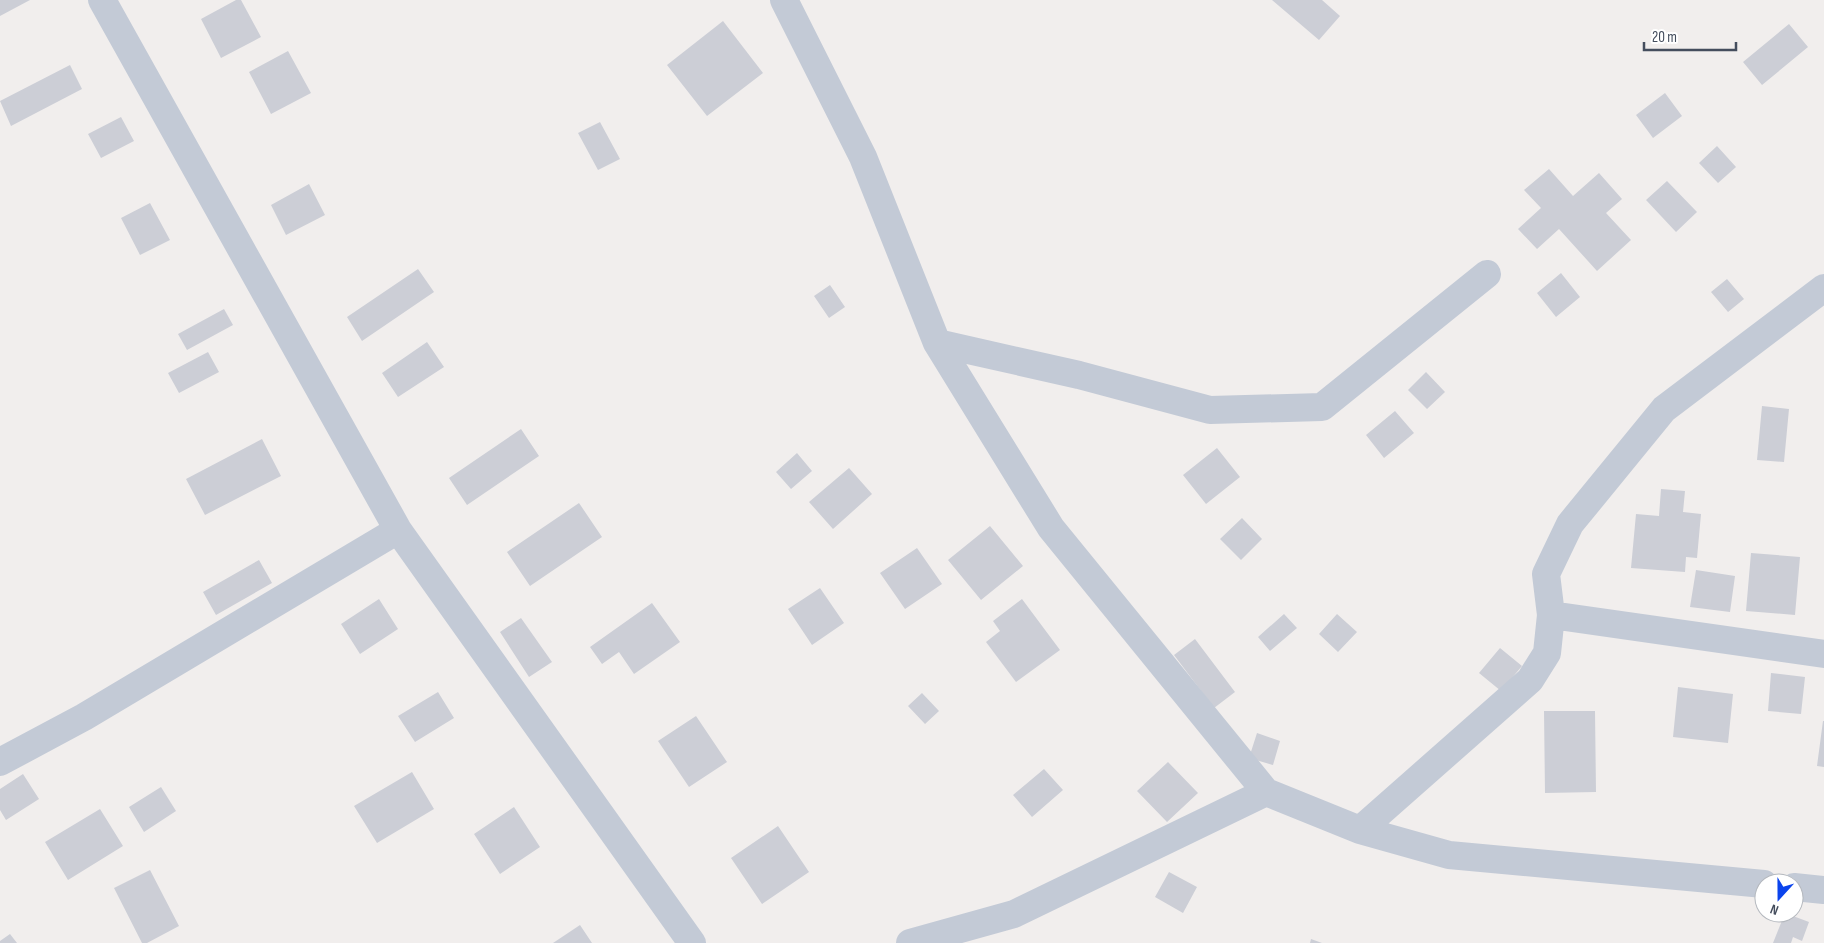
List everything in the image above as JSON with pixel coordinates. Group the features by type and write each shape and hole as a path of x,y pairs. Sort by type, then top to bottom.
{"street":[{"path":"102,0 398,530 692,943"},
{"path":"784,0 864,157 937,343 1051,528 1266,792 1360,830 1449,855 1754,883"},
{"path":"937,343 1079,375 1210,410 1322,407 1486,274"},
{"path":"1360,830 1530,680 1547,653 1551,615 1546,574 1570,524 1664,409 1824,288"},
{"path":"0,762 84,717 398,530"},
{"path":"1551,615 1824,654"},
{"path":"910,943 1014,914 1266,792"},
{"path":"1804,888 1824,890"}],"building":[{"path":"0,0 30,0 0,16"},
{"path":"236,0 241,0 261,37 221,58 201,19"},
{"path":"1272,0 1322,0 1340,16 1319,40"},
{"path":"723,21 763,73 707,116 667,65"},
{"path":"1789,24 1808,47 1762,85 1743,62"},
{"path":"288,51 311,93 271,114 249,72"},
{"path":"70,65 82,89 11,126 0,101"},
{"path":"1665,93 1682,116 1653,138 1636,115"},
{"path":"121,117 134,141 101,158 88,134"},
{"path":"600,122 620,159 598,170 578,133"},
{"path":"1717,146 1736,167 1718,183 1699,163"},
{"path":"1549,169 1573,196 1599,173 1622,199 1606,213 1631,240 1597,271 1559,229 1537,249 1518,229 1541,208 1524,190"},
{"path":"1667,181 1697,212 1676,232 1646,200"},
{"path":"309,184 325,215 286,235 271,205"},
{"path":"150,203 170,240 140,255 121,218"},
{"path":"418,269 434,292 362,341 347,317"},
{"path":"1561,273 1580,297 1556,317 1537,293"},
{"path":"1727,279 1744,299 1728,312 1711,292"},
{"path":"830,285 845,307 829,318 814,296"},
{"path":"224,309 233,325 187,350 178,334"},
{"path":"427,342 444,367 398,397 382,373"},
{"path":"208,352 219,372 179,393 168,373"},
{"path":"1426,372 1445,392 1427,409 1408,390"},
{"path":"1762,406 1789,409 1784,462 1757,460"},
{"path":"1395,411 1414,433 1384,458 1366,435"},
{"path":"521,429 539,456 467,505 449,478"},
{"path":"262,439 281,476 205,515 186,479"},
{"path":"1217,448 1240,477 1206,504 1183,475"},
{"path":"797,453 812,471 791,489 776,472"},
{"path":"849,468 872,494 833,529 809,502"},
{"path":"1661,489 1685,491 1683,512 1701,514 1697,558 1686,557 1685,572 1631,568 1636,514 1659,516"},
{"path":"579,503 602,537 530,586 507,552"},
{"path":"1242,518 1262,539 1241,560 1220,539"},
{"path":"990,526 1023,566 981,600 948,560"},
{"path":"917,548 942,584 905,609 880,573"},
{"path":"1751,553 1800,557 1795,615 1746,611"},
{"path":"259,560 272,583 216,615 203,592"},
{"path":"1696,570 1735,576 1730,612 1690,607"},
{"path":"820,588 844,623 812,645 788,609"},
{"path":"379,599 398,629 360,654 341,624"},
{"path":"1022,599 1060,650 1016,682 986,642 1000,631 993,621"},
{"path":"652,603 680,642 634,674 619,652 602,664 590,647"},
{"path":"1284,614 1297,628 1270,651 1258,637"},
{"path":"1337,614 1357,632 1338,652 1319,634"},
{"path":"521,618 552,662 529,677 500,632"},
{"path":"1195,639 1235,692 1214,708 1174,655"},
{"path":"1500,648 1522,666 1501,691 1479,673"},
{"path":"1771,673 1805,677 1801,714 1768,711"},
{"path":"1678,687 1733,694 1728,743 1673,737"},
{"path":"438,692 454,718 415,742 398,716"},
{"path":"922,693 939,711 925,724 908,706"},
{"path":"1544,711 1595,711 1596,792 1545,793"},
{"path":"696,716 727,762 689,787 658,741"},
{"path":"1824,721 1824,767 1817,766"},
{"path":"1257,733 1280,741 1273,765 1249,758"},
{"path":"1168,762 1198,793 1167,822 1137,791"},
{"path":"1044,769 1063,790 1032,817 1013,795"},
{"path":"412,772 434,809 377,843 354,806"},
{"path":"23,774 39,799 6,820 0,810 0,789"},
{"path":"161,787 176,811 144,832 129,807"},
{"path":"514,807 540,847 500,874 474,834"},
{"path":"100,809 123,846 68,880 45,842"},
{"path":"778,826 809,872 762,904 731,858"},
{"path":"150,870 179,926 147,943 142,943 114,888"},
{"path":"1169,872 1197,887 1183,913 1155,897"},
{"path":"1804,920 1809,922 1802,941 1793,937 1791,943 1773,943 1781,923 1804,923"},
{"path":"580,925 592,943 553,943"},
{"path":"10,934 17,943 0,943 0,941"},
{"path":"1311,939 1322,943 1310,943"}]}
